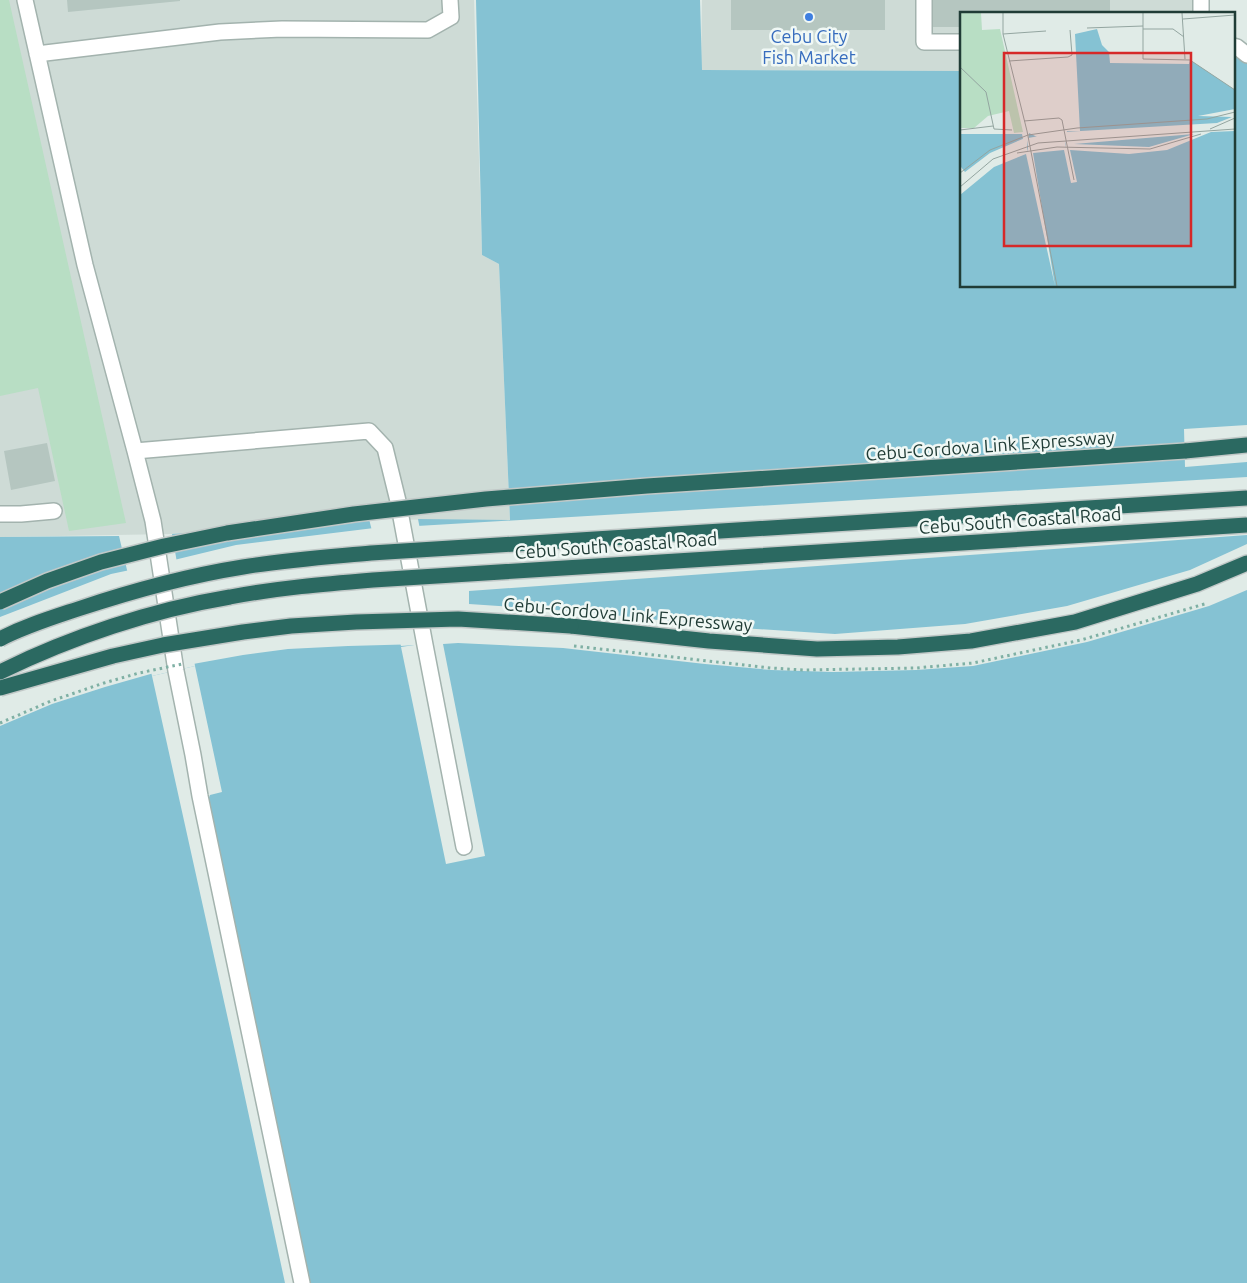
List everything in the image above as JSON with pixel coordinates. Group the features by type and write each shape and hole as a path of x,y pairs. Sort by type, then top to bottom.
{"highway":[{"name":"Cebu-Cordova Link Expressway","path":"0,602 48,581 101,562 164,546 227,533 354,514 486,499 647,486 1185,451 1247,445"},
{"name":"Cebu South Coastal Road","path":"0,639 20,629 116,596 176,580 243,567 307,559 371,553 1247,498"},
{"name":"Cebu South Coastal Road","path":"0,672 28,659 120,624 164,611 230,596 290,588 373,580 1247,524"},
{"name":"Cebu-Cordova Link Expressway","path":"0,688 114,656 163,645 291,626 356,622 458,619 571,626 709,641 817,649 898,647 972,641 1075,622 1197,584 1247,563"}],"street":[{"path":"25,0 85,265 136,451 153,522 176,671 200,796 302,1283"},
{"path":"38,54 220,32 282,29 428,30 451,17 450,0"},
{"path":"924,0 924,42 960,42"},
{"path":"1234,46 1247,55"},
{"path":"136,451 369,431 386,448 398,501 464,846"},
{"path":"0,514 21,514 54,510"}],"path":[{"path":"572,646 771,668 804,670 916,668 973,663 1081,640 1208,603"},
{"path":"0,723 52,701 104,683 186,663"}],"shaded area":[{"path":"0,0 474,0 482,255 499,264 510,521 369,519 172,534 0,537"},
{"path":"702,0 1196,0 1196,12 960,12 960,71 701,70"}],"green space":[{"path":"0,0 9,0 126,523 69,531 38,388 0,396"}],"water":[{"path":"476,0 700,0 702,70 960,71 960,288 1234,288 1234,72 1236,50 1247,59 1247,1283 0,1283 0,537 119,536 152,676 195,666 172,534 369,519 401,646 442,643 418,519 510,520 499,264 482,255"}],"pier":[{"path":"1247,425 1247,462 1185,467 1184,429"},
{"path":"1247,477 1247,535 469,591 469,604 587,612 712,626 835,634 965,624 1067,606 1190,570 1247,544 1247,590 1209,606 1087,642 973,666 916,670 833,672 771,670 563,648 443,644 485,856 446,864 401,647 421,644 288,649 193,664 174,560 236,545 374,528 403,644 439,641 417,526"},
{"path":"130,570 154,673 52,704 0,726 0,617 111,574"},
{"path":"195,666 222,792 210,795 207,803 310,1283 285,1283 152,676"}],"building":[{"path":"67,0 180,0 180,1 68,12"},
{"name":"Cebu City Fish Market","path":"731,0 885,0 885,30 731,30"},
{"path":"930,0 1110,0 1110,12 960,12 960,27 930,27"},
{"path":"47,443 55,481 11,490 4,451"}],"place":[{"name":"Cebu City Fish Market","path":"809,17"}]}
